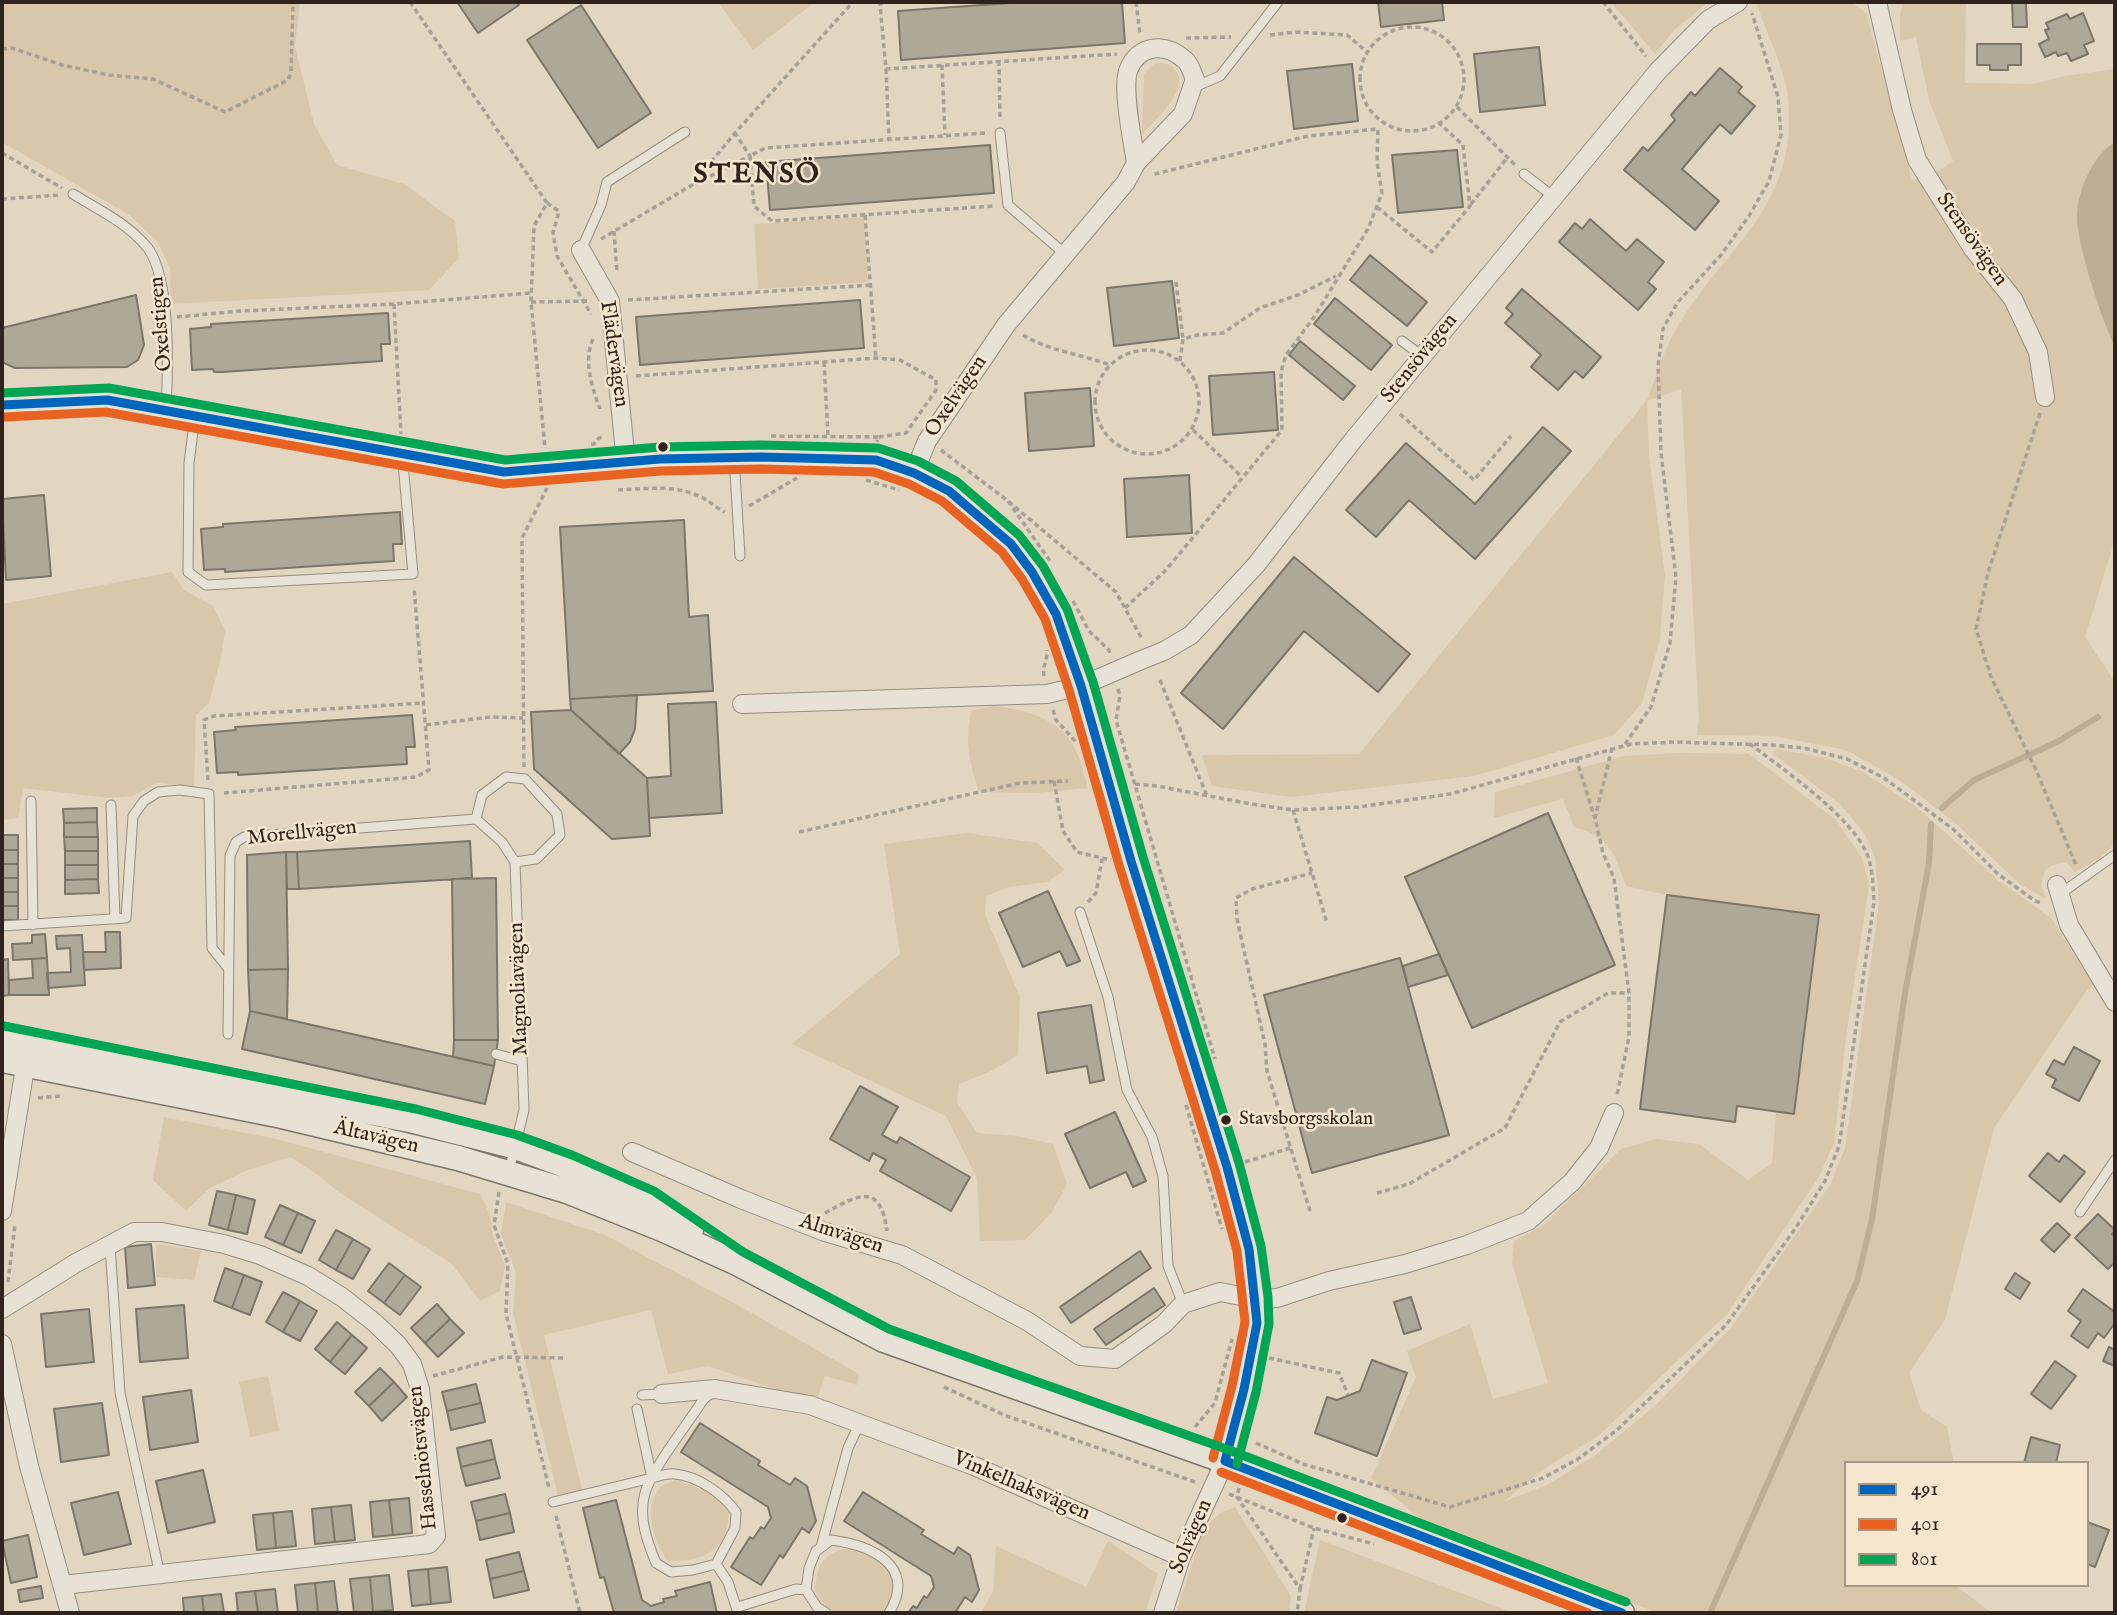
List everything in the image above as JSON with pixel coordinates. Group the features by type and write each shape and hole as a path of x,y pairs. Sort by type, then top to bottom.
{"main road":[{"name":"Ältavägen","path":"2,1038 19,1057 282,1116 509,1182 567,1191 737,1263 884,1340 1225,1461 1622,1613"},
{"name":"Ältavägen","path":"19,1057 261,1089 513,1146 567,1166 648,1202 737,1263"}],"street":[{"name":"Stensövägen","path":"742,704 1047,694 1081,686 1164,651 1191,635 1256,565 1385,401 1658,71 1708,20 1738,2"},
{"name":"Stensövägen","path":"1877,2 1902,110 1917,160 1973,249 2013,299 2038,352 2045,397"},
{"path":"1136,163 1127,100 1128,72 1142,52 1156,47 1172,52 1188,62 1195,79 1192,88"},
{"name":"Oxelvägen","path":"914,473 927,441 1006,325 1126,181 1136,163 1183,114 1192,88"},
{"name":"Flädervägen","path":"581,250 610,301 626,463"},
{"path":"2,405 107,400 504,472 734,457 876,460 914,473 949,491 1011,544 1032,572 1056,614 1081,686 1131,861 1227,1167 1249,1248 1257,1323 1244,1389 1225,1461"},
{"path":"2060,896 2069,925 2115,1002"},
{"path":"2,1211 20,1094 19,1057"},
{"name":"Almvägen","path":"632,1152 805,1224 902,1255 1027,1321 1080,1356 1115,1359 1164,1324 1183,1304 1220,1292 1256,1299 1277,1298 1467,1245 1528,1221 1572,1182 1599,1148 1614,1113"},
{"name":"Hasselnötsvägen","path":"2,1309 134,1232 191,1236 260,1255 308,1276 342,1297 375,1322 398,1345 412,1364 418,1380 436,1536 429,1544 63,1585"},
{"path":"2,1344 29,1466 70,1613"},
{"name":"Vinkelhaksvägen","path":"662,1394 709,1395 810,1405 974,1465 1181,1557"},
{"name":"Solvägen","path":"1163,1613 1181,1557 1225,1461"}],"lane":[{"path":"1192,88 1220,76 1278,2"},
{"path":"581,250 601,205 607,182 685,132"},
{"path":"1000,133 1009,205 1065,254"},
{"path":"1524,174 1554,198"},
{"name":"Oxelstigen","path":"73,194 125,225 148,248 158,268 165,319 168,380 166,411"},
{"path":"1402,341 1422,356"},
{"path":"195,416 189,463 188,572 206,586 413,574 402,452"},
{"path":"734,457 740,556"},
{"path":"506,776 525,779 557,814 560,835 536,859 515,862 502,842 476,819 482,795 506,776"},
{"path":"2,926 126,918 133,816 144,801 158,792 180,790 209,794 212,948 228,968"},
{"path":"32,801 33,925"},
{"path":"111,805 115,919"},
{"name":"Morellvägen","path":"228,1034 230,856 236,842 244,837 476,819"},
{"path":"2060,896 2115,855"},
{"name":"Magnoliavägen","path":"509,1182 513,1146 524,1110 515,862"},
{"path":"1080,912 1108,997 1127,1090 1152,1137 1163,1176 1167,1266 1183,1304"},
{"path":"496,1054 522,1060"},
{"path":"2080,1212 2115,1160"},
{"path":"110,1246 120,1393 160,1575"},
{"path":"642,1395 662,1394"},
{"path":"553,1502 652,1478 674,1473 695,1480 727,1499 736,1513 735,1528 716,1564 671,1572 656,1563 644,1528 643,1510 645,1493 652,1478 709,1395"},
{"path":"636,1409 652,1478"},
{"path":"821,1547 848,1448 860,1423"},
{"path":"826,1613 817,1607 806,1591 809,1568 816,1551 831,1540 856,1544 876,1553 890,1564 895,1571 897,1592 889,1613"},
{"path":"716,1564 728,1583 738,1610 796,1589 806,1591"}],"path":[{"path":"2,49 12,48 62,65 109,75 153,79 225,112 288,80 291,73 293,2"},
{"path":"410,2 547,202 559,211 553,233 557,256 594,319"},
{"path":"692,185 853,2"},
{"path":"1136,2 1142,52"},
{"path":"1603,2 1658,71"},
{"path":"1624,746 1651,707 1670,643 1676,577 1661,453 1658,366 1663,329 1677,303 1721,255 1749,216 1769,181 1781,135 1778,97 1749,2"},
{"path":"880,3 889,139"},
{"path":"1405,27 1429,29 1449,42 1461,61 1464,85 1457,107 1440,124 1418,132 1395,130 1375,117 1362,97 1359,74 1367,52 1383,35 1405,27"},
{"path":"886,69 1123,53"},
{"path":"581,250 692,185 765,148 1000,133 999,61"},
{"path":"942,65 944,135"},
{"path":"1457,107 1524,174"},
{"path":"1126,181 1308,136 1378,129 1384,123"},
{"path":"1440,124 1463,145 1470,206"},
{"path":"1125,608 1166,570 1282,430 1280,372 1286,355 1314,317 1368,229 1382,193 1377,162 1378,129"},
{"path":"735,133 750,156 754,206 772,221 1009,205"},
{"path":"2,153 73,194"},
{"path":"1377,206 1432,252 1507,157"},
{"path":"2,199 73,194"},
{"path":"547,202 534,226 531,302 544,449 556,447"},
{"path":"866,215 876,358"},
{"path":"614,231 617,272"},
{"path":"1183,339 1223,333 1260,308 1298,295 1338,275"},
{"path":"1177,282 1183,339 1180,361"},
{"path":"531,302 610,301 872,285"},
{"path":"165,319 240,311 394,304 531,293"},
{"path":"394,304 402,452"},
{"path":"1006,325 1041,346 1081,354 1110,365"},
{"path":"593,339 588,349 591,384 604,421"},
{"path":"1157,350 1180,361 1196,381 1200,406 1193,430 1175,448 1151,456 1125,451 1105,435 1095,412 1097,386 1110,365 1132,352 1157,350"},
{"path":"617,378 876,358 900,360 917,368"},
{"path":"824,362 828,436"},
{"path":"2045,397 1988,573 1976,629 1991,677 2036,770 2074,857 2080,880"},
{"path":"1385,401 1474,480 1511,436"},
{"path":"581,445 594,444 602,429"},
{"path":"1193,430 1242,478"},
{"path":"906,433 927,441 951,456 1116,592 1143,641"},
{"path":"599,438 623,435"},
{"path":"769,436 878,436"},
{"path":"864,479 903,491"},
{"path":"525,779 522,538 547,488"},
{"path":"413,574 426,725 429,770 416,777 209,794 204,720 214,716 424,703"},
{"path":"1046,644 1048,656 1042,668 1047,694 1056,720 1075,739 1079,748"},
{"path":"1160,680 1207,796"},
{"path":"426,725 491,718 523,718"},
{"path":"1135,784 1293,810 1358,807 1450,794 1624,746 1674,742 1804,748 1847,759 1884,778 1953,829 2008,881 2035,901 2060,896"},
{"path":"1256,1443 1303,1464 1450,1507 1543,1478 1578,1459 1617,1430 1727,1325 1795,1229 1825,1181 1839,1146 1874,902 1873,876 1867,853 1847,824 1750,744"},
{"path":"1595,818 1612,748"},
{"path":"1576,758 1603,853 1614,878 1629,993 1629,1037 1614,1113"},
{"path":"1054,781 1063,831 1077,852 1102,859 1131,861"},
{"path":"799,832 1020,783 1068,781"},
{"path":"1293,810 1327,923"},
{"path":"1080,912 1096,893 1102,859"},
{"path":"1310,1211 1267,1071 1265,1044 1237,919 1236,898 1252,889 1312,873"},
{"path":"1377,1193 1409,1184 1506,1128 1560,1022 1608,993 1629,993"},
{"path":"20,1094 43,1099 70,1096"},
{"path":"1183,1096 1225,1239"},
{"path":"1227,1167 1290,1148"},
{"path":"509,1182 499,1187 494,1225 508,1264 506,1314 580,1613"},
{"path":"805,1224 855,1196 876,1199 885,1216 887,1251"},
{"path":"1175,1475 1189,1432 1215,1403 1233,1334"},
{"path":"418,1380 503,1357 564,1358"},
{"path":"1268,1358 1339,1373 1348,1395"},
{"path":"941,1386 1004,1415 1175,1475 1314,1528 1382,1546"},
{"path":"1300,1589 1314,1528"}],"shaded area":[{"path":"2,2 300,2 295,46 314,124 337,165 404,184 455,221 459,258 429,290 171,304 170,269 158,242 128,214 2,142"},
{"path":"718,2 815,2 753,50"},
{"path":"1611,2 1709,2 1675,29 1655,54"},
{"path":"1766,2 1851,2 1866,13 1912,180 1934,174 1953,161 1929,100 1916,37 1900,41 1903,2 1966,2 1965,83 2034,84 2065,76 2115,69 2115,142 2095,162 2082,190 2077,217 2097,300 2115,347 2115,539 2085,637 2115,682 2115,844 2098,859 2075,872 2066,862 2045,870 2041,884 2045,898 2021,885 1954,822 1901,781 1846,750 1774,736 1697,735 1699,719 1681,389 1647,401 1649,455 1665,575 1660,639 1642,703 1614,735 1474,776 1291,797 1212,786 1202,755 1359,754 1647,400 1675,331 1695,300 1756,222 1772,195 1783,165 1789,131 1787,91 1757,5"},
{"path":"1155,63 1166,64 1175,70 1179,77 1178,86 1169,104 1142,134 1144,74"},
{"path":"2115,142 2115,347 2091,283 2077,217 2083,185 2093,165"},
{"path":"864,217 868,282 758,289 754,224"},
{"path":"172,572 184,590 213,606 225,631 209,703 196,715 194,786 157,783 133,796 109,798 23,788 18,818 2,820 2,604"},
{"path":"992,706 1029,713 1061,731 1070,740 1078,755 1088,788 1036,793 979,792 969,752 969,723 971,711"},
{"path":"1776,749 1826,758 1863,772 1918,808 1999,881 2052,919 2093,985 1994,1128 1945,1320 1909,1373 1921,1410 1947,1427 1954,1461 1844,1461 1844,1587 1958,1587 1992,1613 1658,1613 1423,1521 1371,1478 1416,1377 1407,1351 1470,1324 1493,1399 1548,1383 1512,1263 1514,1241 1545,1224 1621,1149 1656,1139 1699,1144 1748,1180 1772,1163 1776,1112 1794,1113 1818,915 1667,895 1626,886 1609,848 1595,836 1574,827 1563,799 1494,818 1495,792 1624,756 1679,753 1749,754 1836,820 1862,858 1869,885 1846,1037 1834,1143 1819,1177 1727,1314 1598,1436 1542,1470 1505,1501 1547,1485 1594,1456 1655,1406 1731,1328 1830,1185 1845,1148 1879,903 1875,857 1864,833 1840,804 1772,753"},
{"path":"967,833 1037,843 1065,870 1047,882 1009,887 986,896 985,915 1020,997 1018,1055 989,1072 959,1084 957,1102 977,1133 1017,1136 1053,1144 1067,1184 1052,1212 1025,1240 980,1241 977,1178 946,1116 792,1044 900,954 884,844"},
{"path":"164,1117 276,1139 480,1194 490,1215 493,1236 505,1266 500,1291 480,1301 452,1264 340,1193 290,1157 245,1171 210,1188 186,1211 153,1180"},
{"path":"506,1202 605,1235 734,1303 859,1374 857,1385 825,1376 816,1403 708,1366 668,1374 651,1310 544,1335 582,1490 558,1495 513,1313 516,1273 501,1234"},
{"path":"156,1244 201,1251 194,1280 156,1277"},
{"path":"268,1376 279,1431 250,1437 239,1382"},
{"path":"675,1480 708,1491 729,1510 728,1524 725,1535 712,1551 693,1559 668,1561 655,1535 651,1515 655,1496 660,1488"},
{"path":"1235,1507 1291,1596 1289,1613 1176,1613 1203,1530 1220,1513"},
{"path":"1320,1540 1514,1613 1304,1613"},
{"path":"1108,1541 1158,1574 1145,1613 981,1613 993,1591 996,1546 1086,1587"},
{"path":"848,1548 871,1556 888,1570 893,1589 883,1613 831,1613 815,1591 822,1562 832,1554"}],"building":[{"path":"457,2 517,2 519,5 478,33"},
{"path":"1024,2 1122,2 1125,43 901,60 898,11"},
{"path":"1378,2 1442,2 1444,20 1381,27"},
{"path":"2012,2 2026,2 2027,27 2013,27"},
{"path":"581,5 651,113 598,148 527,40"},
{"path":"2083,13 2094,41 2084,45 2088,54 2071,61 2067,53 2058,56 2056,52 2045,57 2039,44 2049,39 2045,30 2049,29 2046,23 2067,14 2070,19"},
{"path":"1977,44 2021,44 2021,65 2008,65 2008,70 1990,70 1990,65 1977,65"},
{"path":"1539,47 1545,105 1480,112 1474,54"},
{"path":"1352,64 1358,121 1294,129 1287,71"},
{"path":"1720,68 1742,87 1738,92 1755,106 1731,134 1720,124 1682,169 1719,201 1695,230 1624,170 1643,147 1648,151 1675,120 1671,115 1691,92 1695,96"},
{"path":"990,145 994,193 770,210 766,162"},
{"path":"1457,150 1463,207 1398,213 1392,155"},
{"path":"1590,219 1626,251 1637,239 1664,262 1648,282 1656,289 1638,310 1559,242 1575,223 1582,229"},
{"path":"1370,255 1427,302 1407,326 1350,280"},
{"path":"1172,281 1179,338 1114,346 1107,288"},
{"path":"1522,289 1601,357 1583,378 1575,371 1558,390 1531,367 1541,355 1505,323 1513,314 1506,308"},
{"path":"136,295 144,345 138,360 127,367 15,368 2,362 2,328"},
{"path":"1335,298 1392,345 1371,370 1314,324"},
{"path":"860,300 864,348 640,365 636,317"},
{"path":"388,313 390,344 381,344 382,361 222,372 214,372 213,369 192,370 190,329 211,327 211,324"},
{"path":"1300,341 1355,386 1343,400 1289,355"},
{"path":"1274,372 1278,430 1213,435 1209,376"},
{"path":"1090,388 1094,446 1029,451 1025,393"},
{"path":"1543,427 1571,451 1475,559 1409,500 1376,537 1346,510 1406,443 1475,504"},
{"path":"1189,475 1192,533 1127,537 1124,479"},
{"path":"44,495 51,576 6,580 2,499"},
{"path":"400,512 402,544 393,544 394,561 225,572 225,569 204,570 201,529 223,527 223,524"},
{"path":"684,520 689,617 708,615 713,691 570,699 560,527"},
{"path":"1294,557 1410,654 1378,692 1304,631 1223,729 1181,693"},
{"path":"637,695 635,729 630,742 619,754 571,710 570,699"},
{"path":"716,702 722,813 649,818 647,778 671,776 668,704"},
{"path":"571,710 647,778 650,836 612,839 534,769 531,712"},
{"path":"412,715 415,747 406,747 407,764 238,775 238,772 217,773 214,732 236,730 235,727"},
{"path":"97,808 97,822 64,823 63,809"},
{"path":"1548,813 1615,965 1472,1028 1405,877"},
{"path":"97,822 98,837 64,837 64,823"},
{"path":"2,835 18,835 18,850 2,850"},
{"path":"64,837 98,837 98,851 65,851"},
{"path":"470,841 472,878 299,889 297,852"},
{"path":"2,850 18,850 18,864 2,864"},
{"path":"65,851 98,851 98,865 65,865"},
{"path":"286,852 297,852 299,889 287,889"},
{"path":"286,852 288,969 248,970 247,855"},
{"path":"2,864 18,864 18,878 2,878"},
{"path":"65,865 98,865 98,879 65,880"},
{"path":"2,878 18,878 18,892 2,892"},
{"path":"496,878 498,1040 454,1040 452,879"},
{"path":"98,879 99,893 65,894 65,880"},
{"path":"1048,891 1080,961 1067,966 1060,951 1023,967 999,913"},
{"path":"2,892 18,892 18,906 2,906"},
{"path":"1667,895 1819,915 1794,1114 1737,1106 1735,1122 1640,1109"},
{"path":"2,906 18,906 18,920 2,920"},
{"path":"105,932 120,932 121,968 84,970 83,952 106,952"},
{"path":"45,934 47,958 13,960 12,944 32,943 32,935"},
{"path":"82,935 85,985 48,988 47,973 71,972 70,948 57,949 56,936"},
{"path":"1439,954 1448,975 1408,987 1403,966"},
{"path":"47,958 49,995 9,995 9,980 33,978 32,959"},
{"path":"1400,958 1449,1135 1312,1173 1264,995"},
{"path":"8,959 9,995 2,996 2,960"},
{"path":"288,969 287,1019 250,1011 248,970"},
{"path":"1091,1005 1104,1080 1090,1083 1087,1066 1047,1073 1038,1013"},
{"path":"250,1011 494,1066 485,1104 242,1049"},
{"path":"454,1040 498,1040 494,1066 453,1057"},
{"path":"2074,1047 2100,1061 2079,1101 2052,1087 2056,1079 2046,1074 2054,1060 2064,1065"},
{"path":"860,1086 898,1107 882,1135 897,1143 900,1137 970,1177 951,1211 880,1171 886,1160 873,1153 869,1161 830,1139"},
{"path":"1115,1112 1146,1181 1133,1187 1126,1172 1090,1188 1065,1134"},
{"path":"2048,1153 2059,1162 2064,1155 2085,1172 2060,1202 2029,1176"},
{"path":"217,1191 236,1195 228,1230 209,1225"},
{"path":"236,1195 255,1200 247,1234 228,1230"},
{"path":"280,1205 298,1213 283,1245 265,1237"},
{"path":"298,1213 315,1221 301,1253 283,1245"},
{"path":"2098,1214 2115,1230 2112,1234 2115,1237 2115,1262 2108,1269 2075,1238"},
{"path":"2057,1223 2070,1235 2054,1252 2041,1240"},
{"path":"336,1230 353,1239 336,1270 319,1260"},
{"path":"353,1239 370,1249 353,1279 336,1270"},
{"path":"151,1244 155,1285 128,1288 125,1247"},
{"path":"1140,1251 1151,1268 1071,1323 1060,1307"},
{"path":"389,1263 405,1275 384,1303 368,1291"},
{"path":"225,1268 244,1275 232,1308 214,1301"},
{"path":"2015,1273 2030,1283 2020,1299 2005,1289"},
{"path":"244,1275 262,1282 250,1315 232,1308"},
{"path":"405,1275 421,1287 400,1315 384,1303"},
{"path":"1154,1288 1165,1305 1106,1345 1094,1329"},
{"path":"2083,1289 2115,1312 2115,1323 2104,1338 2098,1333 2088,1348 2071,1336 2081,1321 2068,1311"},
{"path":"283,1292 300,1301 283,1332 266,1322"},
{"path":"1411,1297 1421,1329 1404,1334 1394,1302"},
{"path":"300,1301 317,1311 300,1341 283,1332"},
{"path":"437,1304 450,1319 425,1343 411,1328"},
{"path":"184,1305 188,1358 140,1362 136,1309"},
{"path":"89,1309 94,1362 46,1367 41,1314"},
{"path":"450,1319 464,1333 438,1357 425,1343"},
{"path":"337,1322 352,1335 330,1362 315,1349"},
{"path":"352,1335 367,1348 345,1374 330,1362"},
{"path":"2109,1347 2115,1350 2115,1366 2103,1361"},
{"path":"1372,1360 1407,1373 1377,1456 1315,1433 1327,1397 1337,1400 1360,1391"},
{"path":"2055,1361 2076,1376 2051,1409 2031,1394"},
{"path":"380,1368 394,1382 369,1406 355,1392"},
{"path":"394,1382 407,1397 382,1421 369,1406"},
{"path":"476,1384 481,1403 447,1411 442,1392"},
{"path":"191,1390 198,1442 150,1450 143,1397"},
{"path":"102,1403 109,1455 61,1462 54,1409"},
{"path":"481,1403 485,1422 451,1430 447,1411"},
{"path":"700,1423 760,1461 758,1465 790,1485 795,1478 807,1486 816,1521 809,1533 802,1528 761,1585 731,1567 750,1537 753,1539 771,1518 768,1507 681,1452"},
{"path":"2031,1437 2060,1445 2056,1461 2025,1461"},
{"path":"491,1440 495,1459 461,1467 457,1448"},
{"path":"495,1459 500,1478 466,1486 461,1467"},
{"path":"203,1470 215,1522 168,1533 156,1481"},
{"path":"118,1492 131,1544 84,1555 71,1503"},
{"path":"863,1492 924,1530 921,1534 954,1554 958,1547 970,1555 979,1590 972,1602 965,1597 955,1613 908,1613 913,1606 917,1608 924,1596 927,1598 934,1587 931,1576 844,1521"},
{"path":"505,1494 510,1513 476,1521 471,1502"},
{"path":"409,1498 412,1533 393,1535 389,1500"},
{"path":"389,1500 393,1535 373,1537 370,1502"},
{"path":"616,1500 642,1600 651,1606 664,1602 663,1599 677,1596 675,1591 710,1582 717,1613 614,1613 604,1577 600,1578 583,1508"},
{"path":"351,1505 355,1540 335,1542 331,1507"},
{"path":"331,1507 335,1542 315,1544 312,1509"},
{"path":"292,1511 296,1546 276,1548 273,1513"},
{"path":"273,1513 276,1548 257,1550 253,1515"},
{"path":"510,1513 514,1532 480,1540 476,1521"},
{"path":"2089,1523 2109,1530 2095,1567 2089,1565"},
{"path":"28,1535 37,1577 11,1583 2,1541"},
{"path":"519,1552 524,1571 490,1579 486,1560"},
{"path":"447,1567 451,1602 431,1604 428,1569"},
{"path":"428,1569 431,1604 412,1606 408,1571"},
{"path":"524,1571 529,1590 494,1598 490,1579"},
{"path":"389,1575 393,1610 373,1612 370,1577"},
{"path":"370,1577 373,1612 354,1613 350,1579"},
{"path":"334,1581 338,1613 318,1613 315,1583"},
{"path":"315,1583 318,1613 298,1613 295,1585"},
{"path":"41,1586 43,1598 20,1602 18,1590"},
{"path":"275,1589 278,1613 258,1613 255,1591"},
{"path":"255,1591 258,1613 238,1613 236,1593"},
{"path":"221,1594 224,1613 204,1613 202,1596"},
{"path":"202,1596 204,1613 184,1613 183,1598"}],"waterway":[{"path":"1942,808 1974,780 2057,742 2098,717"},
{"path":"1710,1613 1857,1281 1872,1219 1905,993 1929,863 1931,824"}],"transit line":[{"name":"801","path":"2,393 109,388 505,460 660,447 761,445 878,448 918,461 956,481 1019,535 1043,566 1067,609 1093,682 1143,857 1239,1163 1261,1246 1269,1324 1256,1392 1237,1464"},
{"name":"491","path":"2,405 107,400 504,472 660,459 761,457 876,460 914,473 949,491 1011,544 1032,572 1056,614 1081,686 1131,861 1227,1167 1249,1249 1257,1323 1244,1389 1225,1461"},
{"name":"401","path":"4,417 106,412 503,484 661,471 761,469 874,472 909,484 942,501 1002,552 1022,579 1045,619 1069,690 1119,865 1215,1170 1237,1251 1245,1322 1213,1458"},
{"name":"801","path":"4,1026 416,1109 517,1135 572,1155 654,1191 743,1252 889,1329 1229,1450 1626,1602"},
{"name":"491","path":"1225,1461 1622,1613"},
{"name":"401","path":"1221,1472 1588,1613"}],"place":[{"name":"Stavsborgsskolan","path":"1226,1120"}],"district":[{"name":"STENSÖ","path":"757,176"}]}
